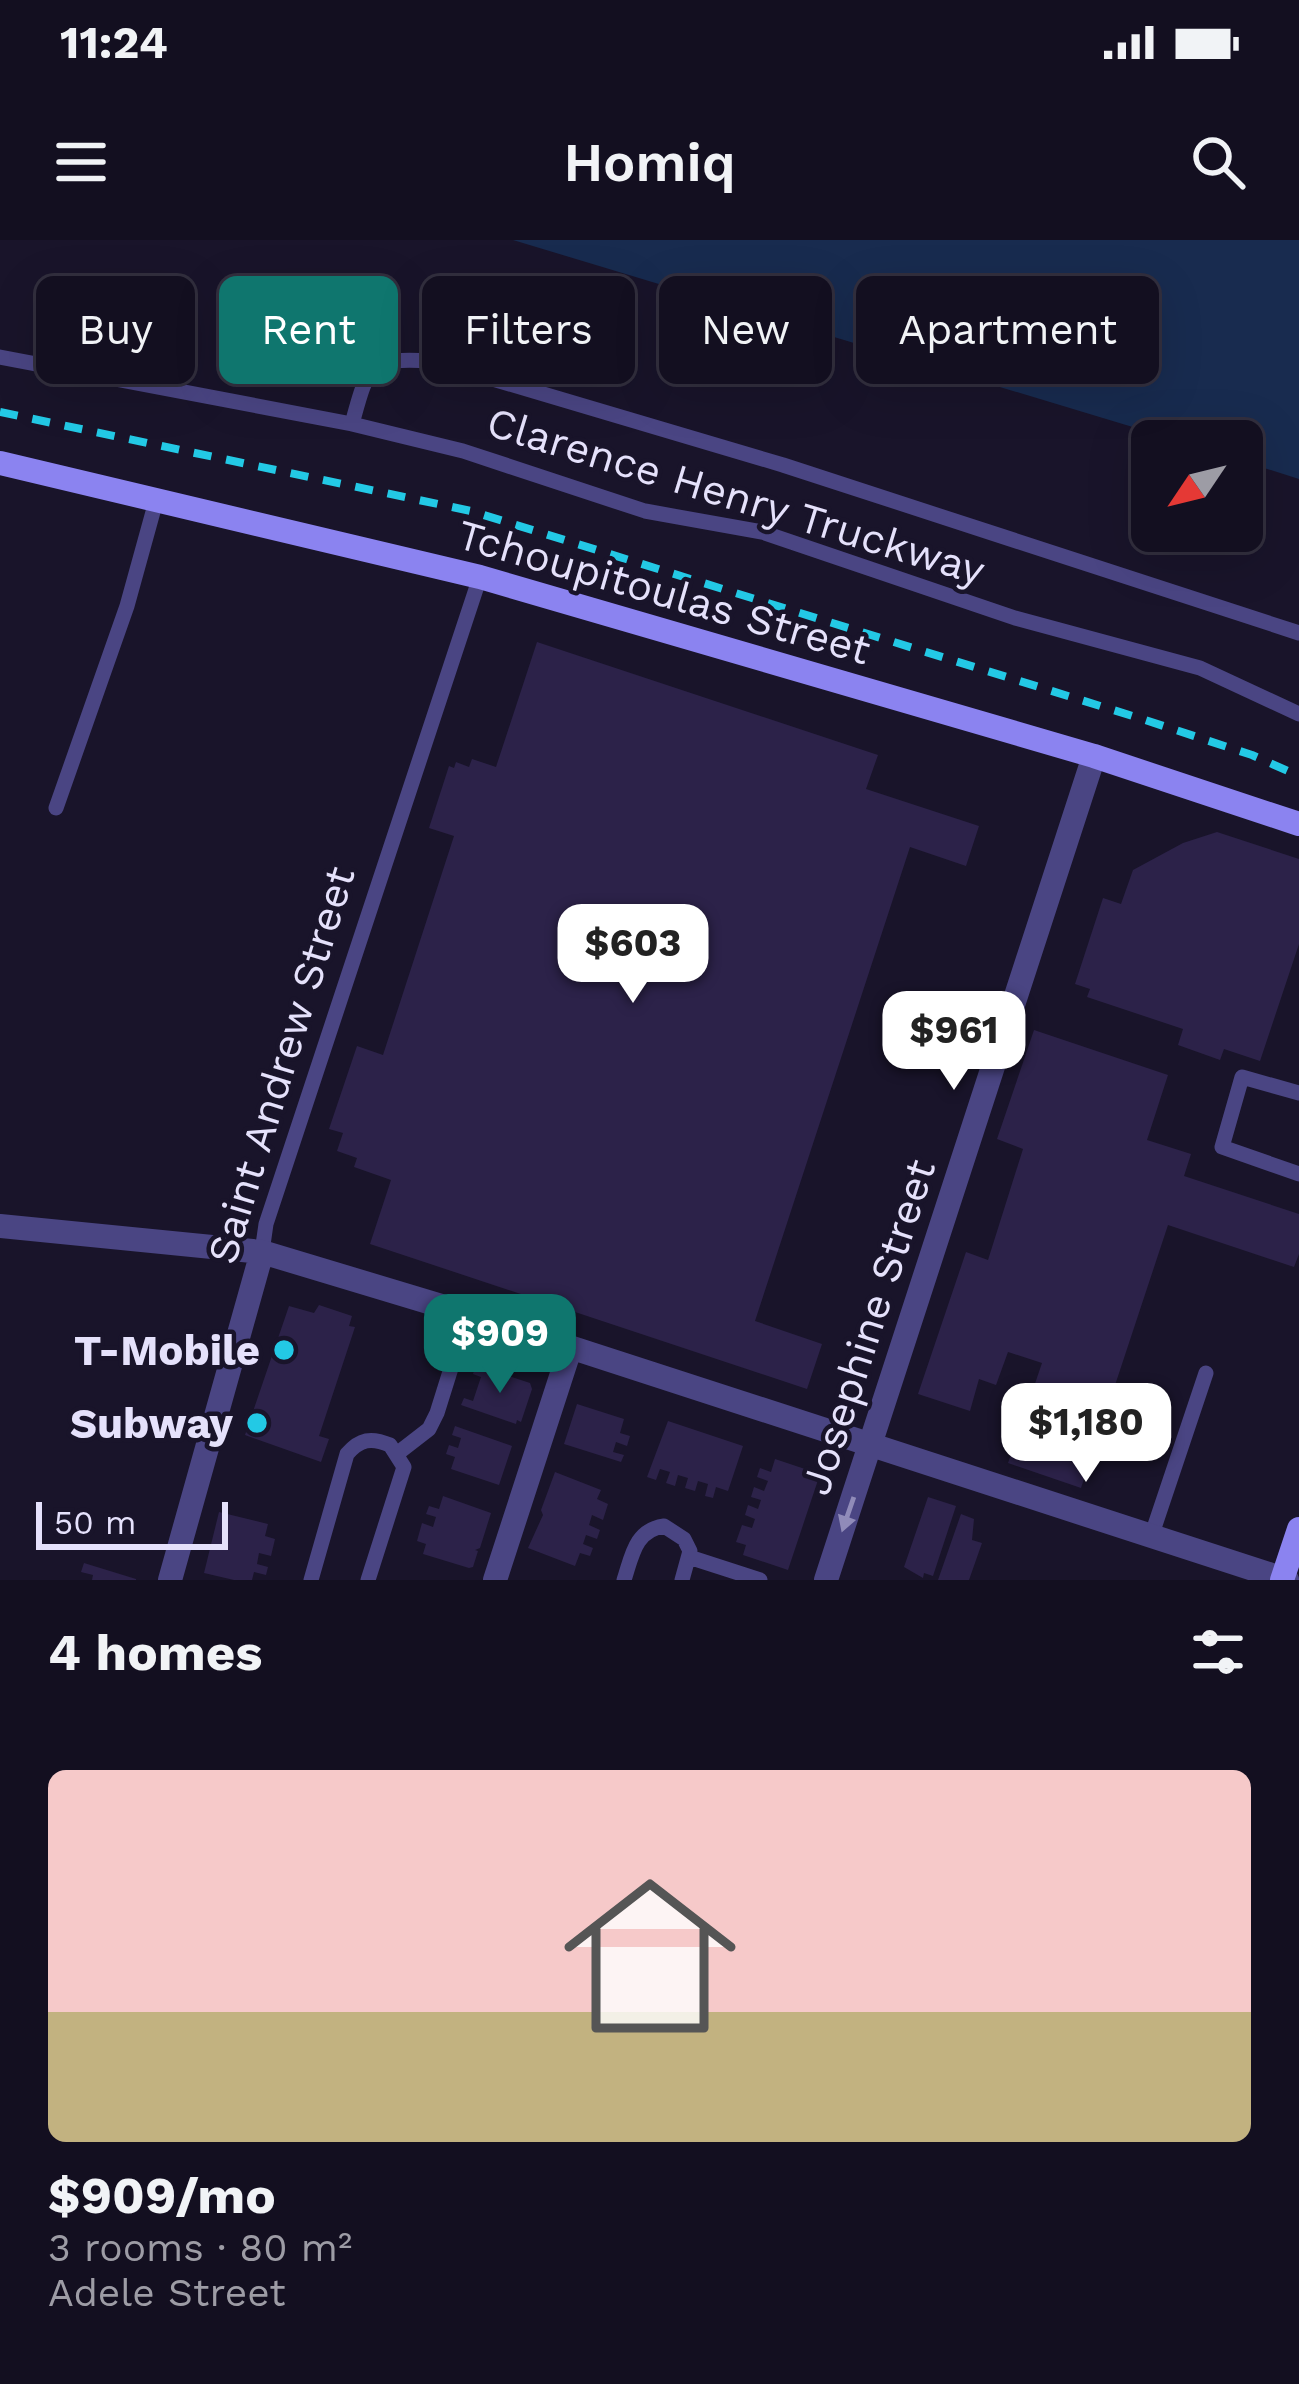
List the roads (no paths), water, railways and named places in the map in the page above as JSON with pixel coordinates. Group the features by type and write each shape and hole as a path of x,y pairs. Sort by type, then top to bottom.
{"street":[{"name":"Tchoupitoulas Street","path":"0,463 480,577 1094,756 1299,824"},
{"name":"Josephine Street","path":"826,1580 1094,756"},
{"path":"0,1226 262,1252 1284,1580 1299,1529"},
{"name":"Saint Andrew Street","path":"170,1580 262,1252"},
{"path":"494,1580 570,1348"}],"lane":[{"name":"Clarence Henry Truckway","path":"0,357 352,424 463,451 645,511 762,532 1015,618 1200,668 1299,714"},
{"path":"352,424 364,377 375,364 397,359 432,361 783,465 1299,633"},
{"path":"56,808 127,606 155,501"},
{"name":"Saint Andrew Street","path":"262,1252 266,1224 480,577"},
{"path":"1299,1093 1242,1077 1222,1148 1299,1174"},
{"path":"398,1453 429,1429 437,1414 468,1315"},
{"path":"1151,1537 1206,1373"},
{"path":"311,1580 347,1454 368,1439 390,1445 398,1453 403,1474 368,1580"},
{"path":"624,1580 635,1544 652,1527 675,1530 684,1539 689,1557 682,1580"},
{"path":"689,1557 760,1580"}],"water":[{"path":"513,240 1299,240 1299,479 1263,468 1263,420 1131,420 1131,427 990,384 1159,384 1159,276 856,276 856,344 832,336 832,276 659,276 659,284"}],"railway":[{"path":"0,412 471,511 1139,718 1252,755 1299,776"}],"place":[{"name":"T-Mobile","path":"284,1350"},
{"name":"Subway","path":"257,1423"}]}
